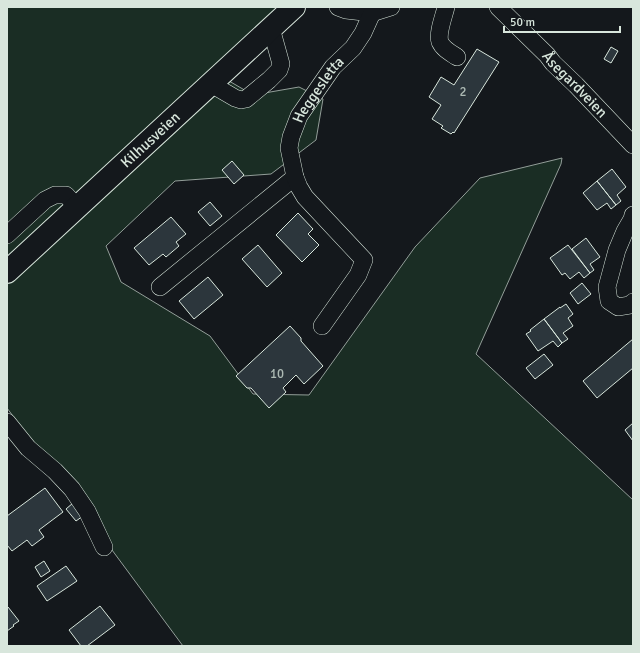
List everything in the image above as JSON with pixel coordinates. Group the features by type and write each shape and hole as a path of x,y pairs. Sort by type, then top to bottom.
{"main road":[{"name":"Kilhusveien","path":"9,267 77,207 294,7"}],"street":[{"path":"338,7 351,11 372,13 391,7"},
{"path":"446,7 440,34 440,42 447,50 457,57"},
{"name":"Åsegardveien","path":"498,7 547,55 633,145"},
{"name":"Heggesletta","path":"322,326 358,275 364,260 305,197 298,187 289,148 299,116 333,67 353,48 363,33 372,13"},
{"path":"211,84 235,98 250,104 269,80 283,76 271,28"},
{"path":"160,287 295,177"},
{"path":"7,235 45,200 55,195 66,195 77,207"},
{"path":"633,215 617,250 607,287 609,301 618,307 630,305 633,302"},
{"path":"7,422 28,448 55,471 72,489 87,511 104,547"}],"green space":[{"path":"7,7 281,7 212,71 253,95 299,87 323,99 316,140 271,174 175,181 106,246 121,282 210,336 253,394 309,395 415,247 480,178 562,158 561,164 476,354 633,500 633,646 183,646 7,408"}],"building":[{"path":"611,47 618,51 611,63 604,59"},
{"path":"477,49 499,62 454,133 453,132 451,134 441,128 443,126 432,119 441,105 429,97 441,77 454,85"},
{"path":"232,161 244,175 234,184 222,170"},
{"path":"612,169 626,187 617,195 621,201 616,205 597,181"},
{"path":"597,181 616,205 611,209 607,203 597,210 583,193"},
{"path":"210,202 222,216 210,226 198,212"},
{"path":"298,213 313,229 308,234 319,245 302,262 276,235"},
{"path":"171,217 186,234 176,242 179,246 166,257 163,254 149,265 134,248"},
{"path":"586,238 600,257 590,264 594,270 590,273 572,249"},
{"path":"258,245 282,273 267,287 242,259"},
{"path":"568,245 590,273 584,278 579,272 570,279 565,273 562,275 550,258"},
{"path":"208,277 223,295 194,319 179,301"},
{"path":"582,283 591,294 578,304 570,293"},
{"path":"566,304 573,314 568,318 573,326 563,333 568,339 562,343 544,319"},
{"path":"544,319 562,343 558,347 553,341 538,351 526,334"},
{"path":"290,326 323,366 304,384 296,375 283,388 286,392 269,408 251,388 247,388 236,376"},
{"path":"633,339 633,368 597,398 583,381"},
{"path":"544,354 553,365 535,379 526,368"},
{"path":"633,423 633,441 625,430"},
{"path":"45,488 63,512 39,530 44,537 32,546 27,540 12,551 7,545 7,516"},
{"path":"73,503 83,516 76,521 66,509"},
{"path":"44,561 50,571 41,577 35,567"},
{"path":"66,566 77,581 47,601 37,586"},
{"path":"100,606 115,625 87,646 81,646 69,630"},
{"path":"8,607 19,621 7,631 7,608"}]}
